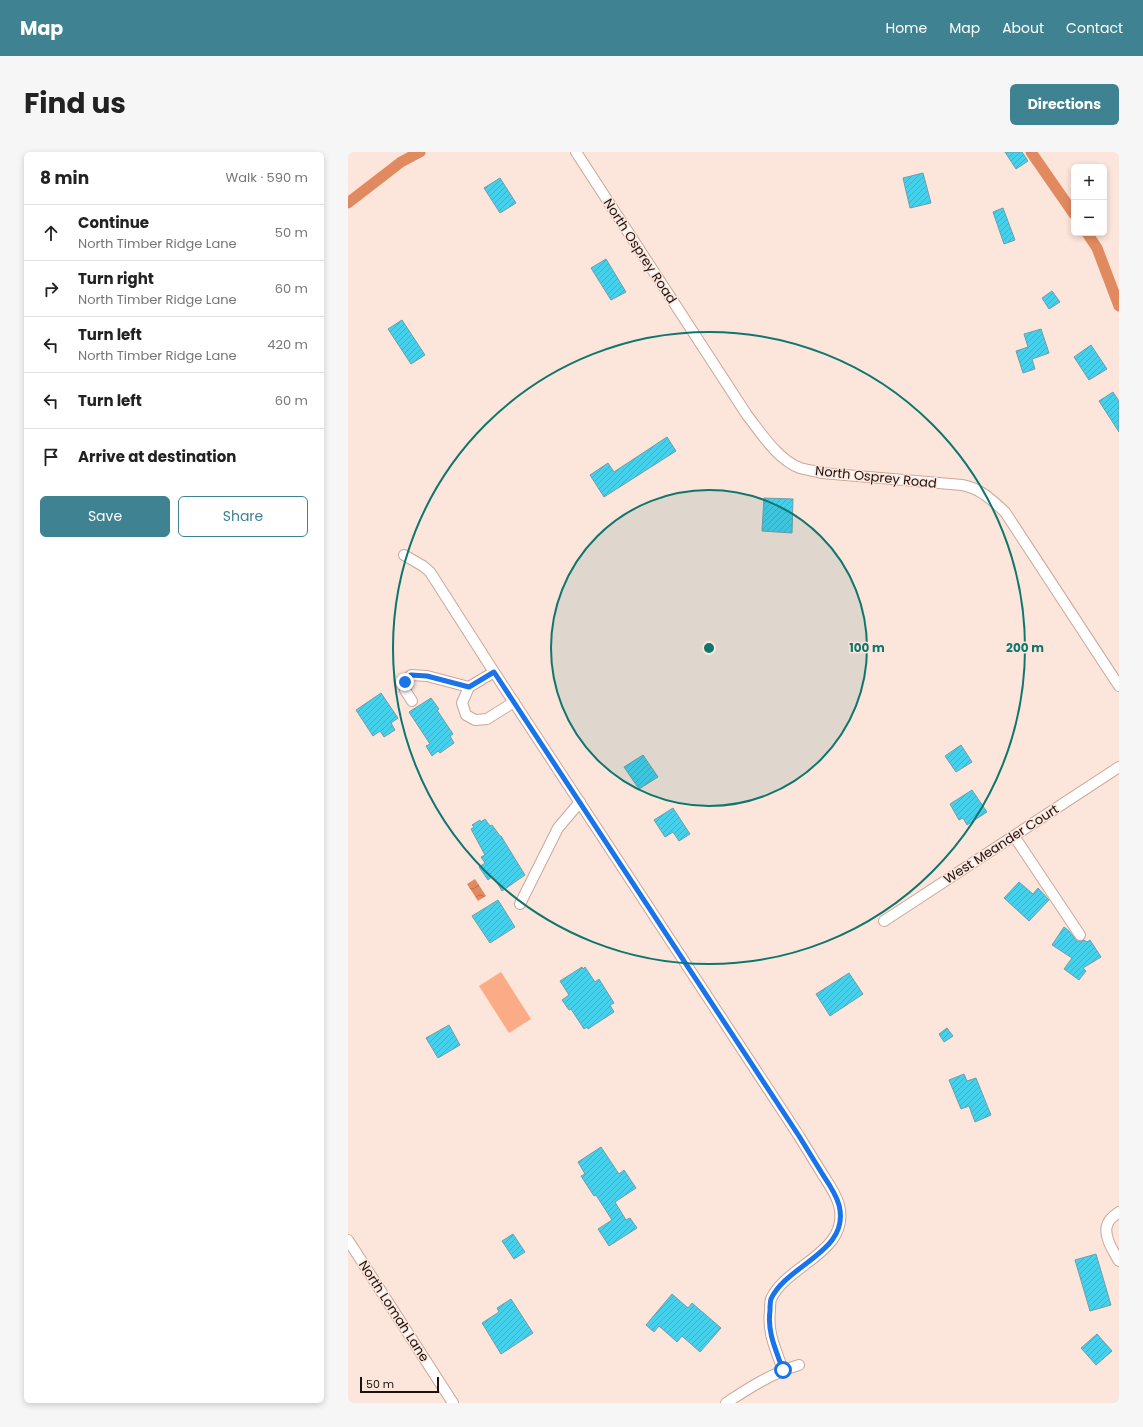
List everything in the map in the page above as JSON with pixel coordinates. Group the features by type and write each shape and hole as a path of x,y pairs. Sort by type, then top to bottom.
{"street":[{"name":"North Osprey Road","path":"576,152 747,415 768,443 779,454 800,468 822,473 970,486 989,498 1005,512 1119,686"},
{"path":"404,555 430,572 799,1136 834,1192 839,1205 840,1218 838,1230 829,1244 818,1255 781,1285 771,1300 769,1318 770,1334 783,1370"},
{"path":"494,672 469,687 462,703 466,715 475,720 487,719 514,702"},
{"path":"412,701 405,690 405,682 411,675 427,676 469,687"},
{"name":"West Meander Court","path":"884,921 1119,767"},
{"path":"520,904 558,828 580,802"},
{"path":"1014,836 1080,935"},
{"path":"1119,1212 1111,1218 1106,1227 1108,1238 1119,1261"},
{"name":"North Lomah Lane","path":"348,1240 453,1403"},
{"path":"726,1403 751,1387 783,1370 799,1365"}],"shaded area":[{"path":"501,972 531,1019 509,1033 479,986"}],"water":[{"path":"475,879 486,896 478,901 467,884"}],"building":[{"path":"1005,152 1022,152 1028,161 1016,169"},
{"path":"923,173 931,203 910,208 903,178"},
{"path":"500,178 516,203 500,213 484,188"},
{"path":"1003,208 1015,240 1004,244 993,212"},
{"path":"606,259 626,292 611,300 591,268"},
{"path":"1052,291 1060,302 1049,309 1042,298"},
{"path":"402,320 425,355 411,364 388,329"},
{"path":"1041,329 1049,353 1032,359 1035,369 1023,373 1016,351 1028,347 1024,334"},
{"path":"1091,345 1107,369 1089,380 1074,357"},
{"path":"1113,392 1119,401 1119,432 1099,401"},
{"path":"667,437 676,451 604,497 590,475 608,463 614,472"},
{"path":"764,498 793,499 792,533 762,531"},
{"path":"381,693 398,718 391,723 395,730 384,737 380,731 373,736 356,710"},
{"path":"431,698 453,734 450,736 454,743 440,753 438,751 432,756 426,746 430,744 409,712"},
{"path":"961,745 972,762 956,772 945,756"},
{"path":"643,755 658,777 639,789 624,767"},
{"path":"972,790 987,812 967,825 963,818 959,820 950,804"},
{"path":"673,808 690,834 679,841 673,832 665,837 654,820"},
{"path":"485,819 501,836 525,875 502,891 493,876 488,880 479,867 485,863 481,857 485,855 471,829 474,827 472,825"},
{"path":"1019,882 1033,894 1038,888 1049,900 1029,921 1004,898"},
{"path":"498,900 515,927 490,943 472,916"},
{"path":"1064,927 1077,941 1084,940 1087,942 1090,940 1101,957 1083,968 1086,971 1079,980 1064,969 1072,958 1052,945"},
{"path":"582,967 583,969 585,967 595,982 599,979 614,1003 610,1005 614,1012 588,1029 587,1027 584,1029 571,1009 569,1010 562,1000 569,995 560,981"},
{"path":"849,973 863,994 830,1016 816,994"},
{"path":"449,1025 460,1045 438,1058 426,1038"},
{"path":"947,1028 953,1036 944,1042 939,1034"},
{"path":"964,1074 967,1081 976,1078 991,1115 975,1122 969,1106 961,1109 949,1080"},
{"path":"601,1147 619,1174 624,1170 636,1188 615,1202 626,1220 630,1218 637,1228 609,1246 598,1229 612,1220 596,1195 594,1196 581,1176 585,1174 578,1162"},
{"path":"513,1234 525,1252 514,1259 502,1241"},
{"path":"1096,1254 1111,1305 1090,1311 1075,1260"},
{"path":"672,1294 688,1308 692,1303 721,1328 700,1352 682,1336 677,1342 659,1326 654,1332 646,1325"},
{"path":"511,1299 533,1333 501,1354 482,1323 499,1312 497,1308"},
{"path":"1097,1334 1112,1351 1096,1365 1081,1348"}],"waterway":[{"path":"348,203 401,162 420,152"},
{"path":"1031,152 1071,210"},
{"path":"1089,236 1097,248 1119,306"}],"route":[{"path":"405,682 411,675 427,676 469,687 494,672 799,1136 834,1192 839,1205 840,1218 838,1230 829,1244 818,1255 781,1285 771,1300 769,1318 770,1334 783,1370"}]}
